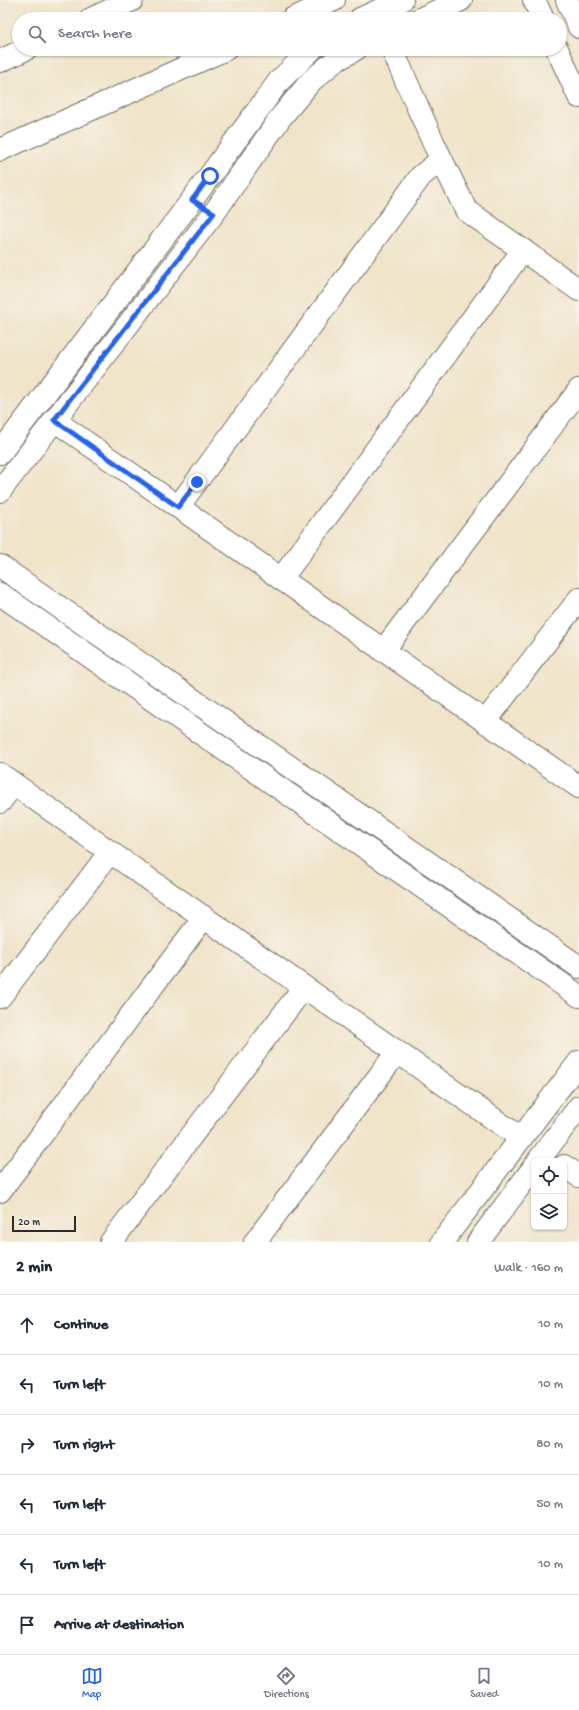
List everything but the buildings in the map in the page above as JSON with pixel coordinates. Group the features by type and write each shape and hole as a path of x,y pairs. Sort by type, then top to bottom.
{"street":[{"path":"106,12 132,0"},
{"path":"307,12 334,0"},
{"path":"375,12 402,0"},
{"path":"435,12 461,0"},
{"path":"534,0 540,12"},
{"path":"567,0 579,27"},
{"path":"0,61 12,55"},
{"path":"0,150 210,56"},
{"path":"0,453 192,200 280,81 305,56"},
{"path":"0,491 214,213 281,117 311,81 335,61 344,56"},
{"path":"395,56 441,160 466,210 579,290"},
{"path":"560,56 579,97"},
{"path":"178,507 421,176 441,160"},
{"path":"192,200 214,213"},
{"path":"281,579 523,250"},
{"path":"383,650 579,390"},
{"path":"54,420 579,787"},
{"path":"0,566 579,967"},
{"path":"0,594 579,996"},
{"path":"485,722 579,599"},
{"path":"0,802 7,779 521,1138"},
{"path":"0,997 110,852"},
{"path":"0,1191 204,917"},
{"path":"111,1242 304,987"},
{"path":"255,1242 397,1052"},
{"path":"442,1242 579,1062"},
{"path":"545,1158 579,1107"},
{"path":"567,1168 579,1176"},
{"path":"478,1242 531,1176"}],"route":[{"path":"197,482 178,507 54,420 214,213 192,200 210,176"}]}
